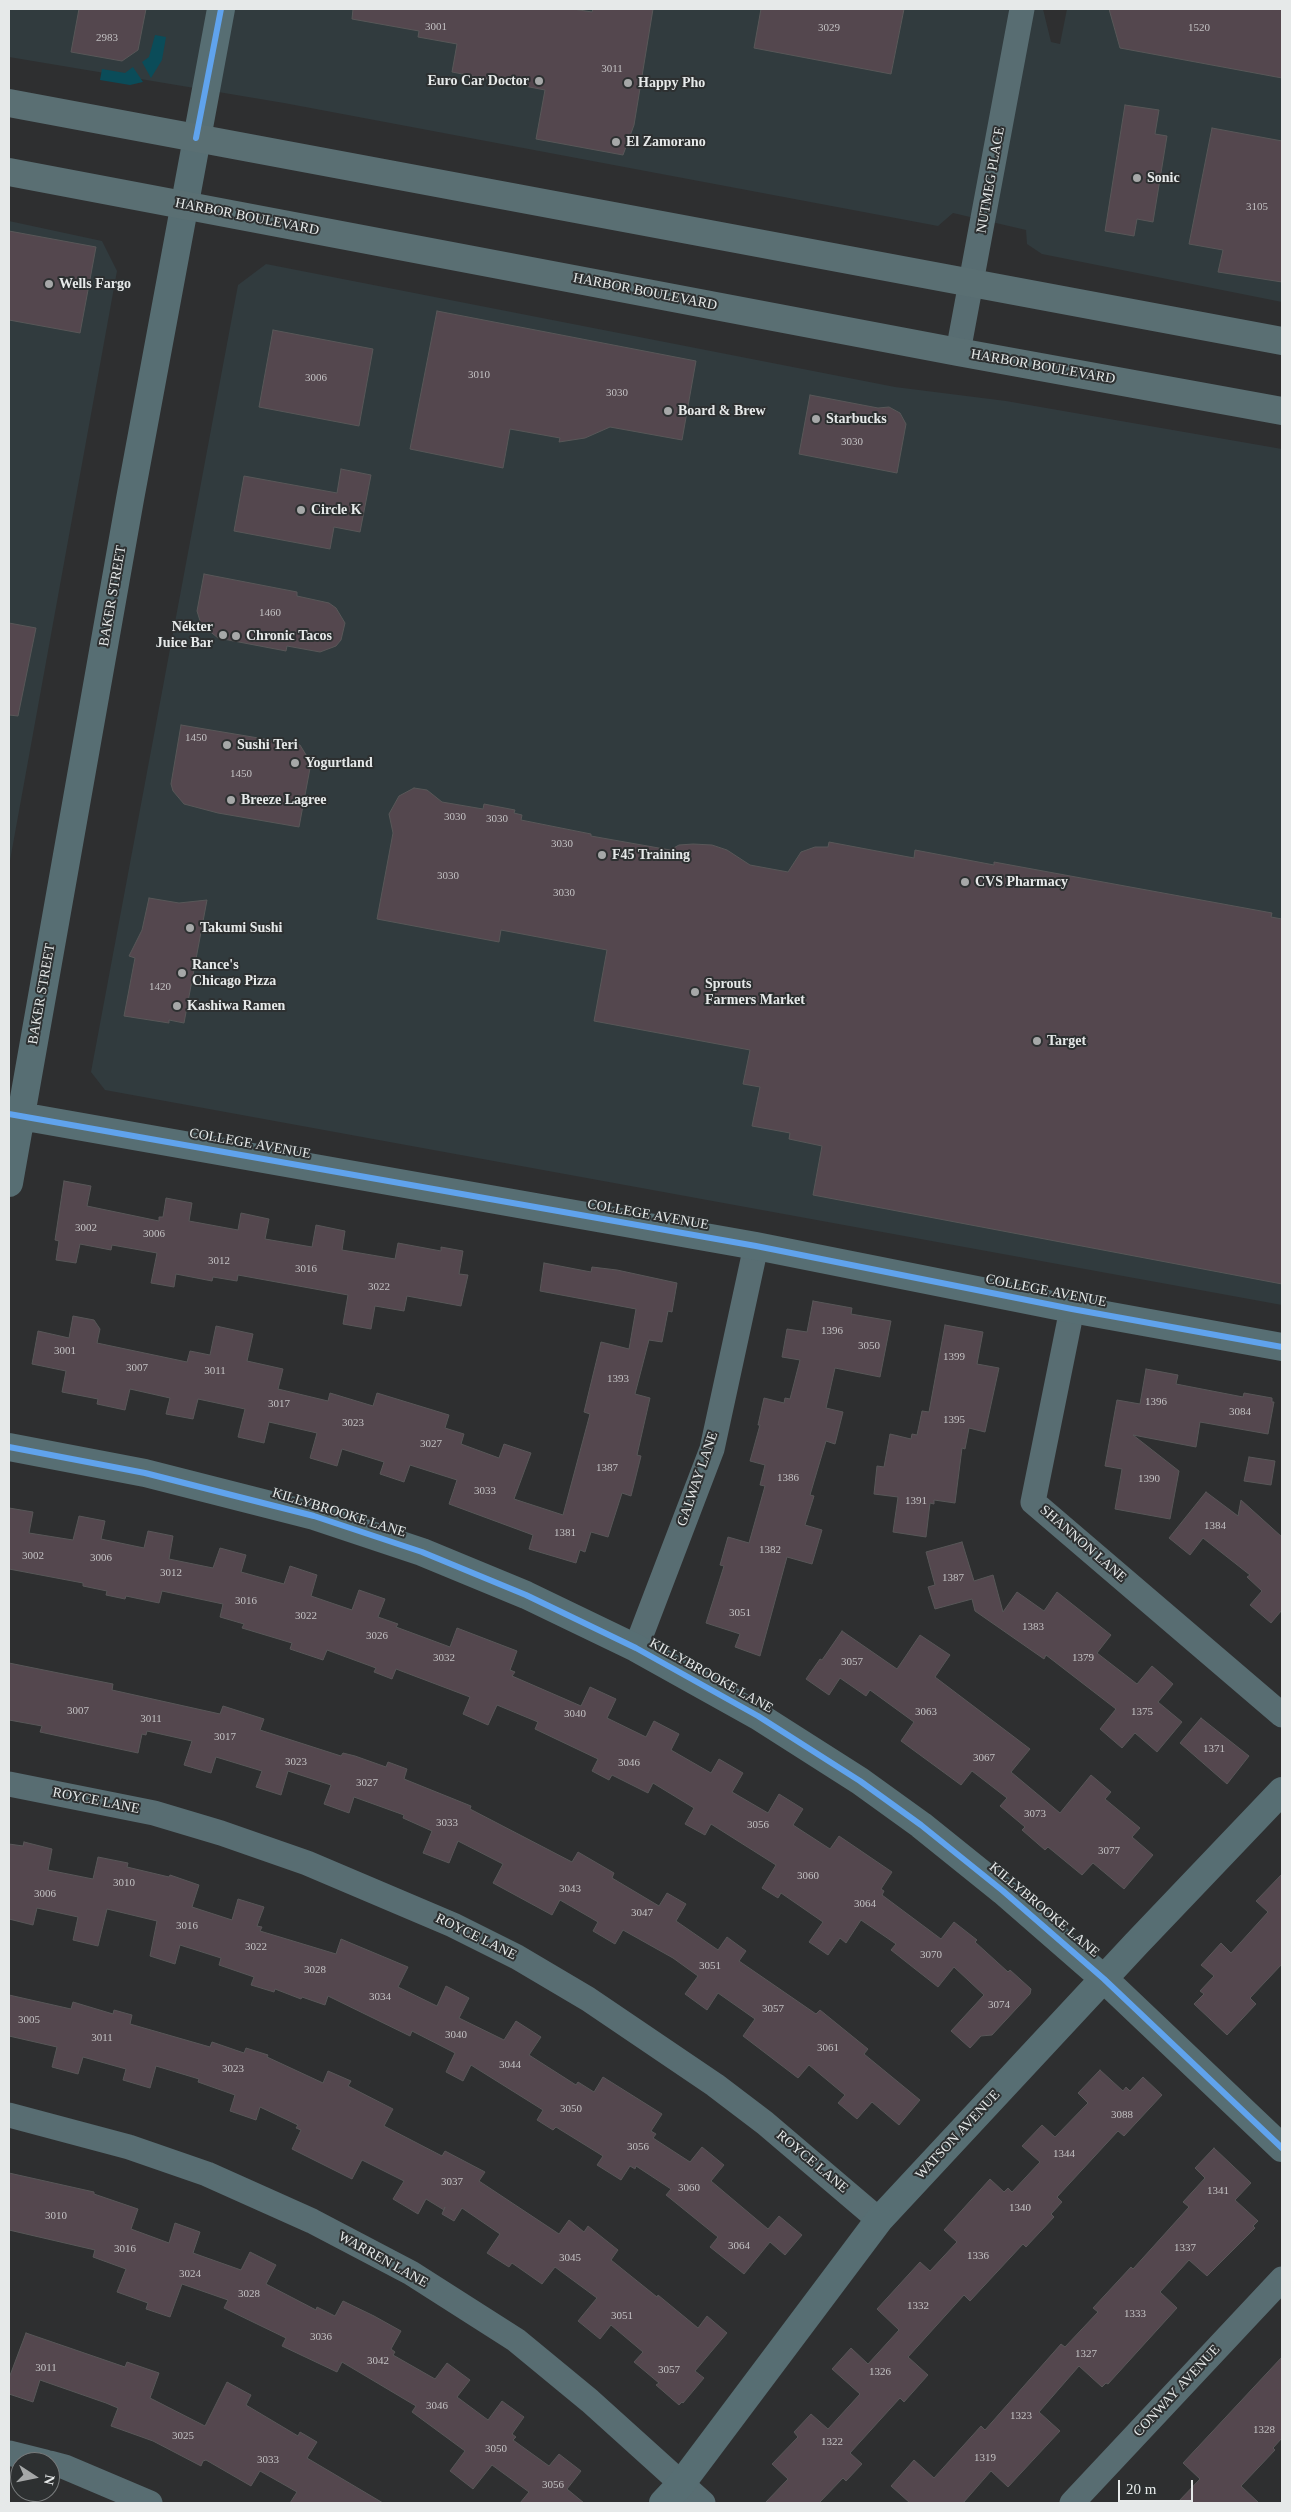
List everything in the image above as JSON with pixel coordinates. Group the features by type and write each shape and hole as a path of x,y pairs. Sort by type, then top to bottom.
{"main road":[{"path":"9,102 1282,341"},
{"name":"HARBOR BOULEVARD","path":"9,172 958,352 1282,411"}],"street":[{"name":"BAKER STREET","path":"9,1183 14,1116 221,9"},
{"name":"NUTMEG PLACE","path":"958,352 1022,9"},
{"name":"COLLEGE AVENUE","path":"14,1116 756,1246 1072,1309 1282,1347"},
{"name":"GALWAY LANE","path":"636,1648 712,1449 756,1246"},
{"name":"SHANNON LANE","path":"1072,1309 1033,1502 1282,1715"},
{"name":"KILLYBROOKE LANE","path":"9,1448 145,1472 314,1516 422,1552 526,1595 636,1648 758,1716 860,1781 921,1825 996,1885 1104,1979 1282,2148"},
{"name":"ROYCE LANE","path":"9,1784 154,1813 221,1833 307,1863 454,1925 517,1958 588,1999 715,2085 781,2135 880,2220"},
{"name":"WATSON AVENUE","path":"663,2503 681,2484 880,2220 1282,1791"},
{"name":"WARREN LANE","path":"9,2115 129,2147 207,2174 312,2222 411,2273 516,2340 590,2401 703,2503"},
{"name":"CONWAY AVENUE","path":"1072,2503 1282,2279"},
{"path":"60,2466 150,2503"}],"shaded area":[{"path":"9,9 1043,9 1051,42 1060,44 1067,9 1282,9 1282,302 1042,254 1027,244 1026,230 953,213 938,226 284,103 9,57"},
{"path":"155,35 166,37 162,60 151,78 142,62 149,57"},
{"path":"133,67 143,82 130,85 100,80 102,69 125,73"},
{"path":"9,221 102,241 117,271 9,866"},
{"path":"266,264 895,387 1006,401 1282,449 1282,1305 105,1090 91,1072 238,285"}],"building":[{"path":"79,9 146,9 138,50 122,61 71,52"},
{"path":"353,9 573,9 592,12 593,9 653,9 634,125 623,155 536,139 545,90 452,72 457,44 418,37 419,31 352,19"},
{"path":"761,9 904,9 891,74 754,48"},
{"path":"1109,9 1282,9 1282,78 1120,48"},
{"name":"Sonic","path":"1125,105 1159,110 1155,134 1167,136 1153,222 1137,219 1134,236 1105,231"},
{"path":"1212,128 1282,141 1282,282 1218,272 1223,250 1189,244"},
{"name":"Wells Fargo","path":"9,231 96,247 80,333 9,320"},
{"path":"437,311 696,361 682,440 610,427 585,438 559,442 560,438 510,429 503,468 410,449"},
{"path":"273,330 373,349 359,426 259,407"},
{"path":"810,395 878,408 889,407 900,413 906,424 897,473 799,454"},
{"name":"Circle K","path":"341,469 371,475 360,532 334,527 330,549 234,531 244,476 337,493"},
{"path":"204,574 297,592 297,596 329,603 336,608 345,623 341,640 336,646 320,652 287,646 286,651 218,638 201,624 197,611"},
{"path":"9,623 36,628 18,716 9,715"},
{"path":"181,725 300,745 311,763 299,827 218,813 184,804 173,791 171,784"},
{"name":"Target","path":"414,788 427,790 442,802 483,809 484,804 515,810 514,813 522,815 521,820 591,834 591,836 670,850 679,845 712,845 727,850 750,865 788,872 801,852 815,847 828,847 829,842 914,858 915,850 994,865 994,862 1272,913 1271,917 1282,919 1282,1284 813,1195 822,1146 789,1139 790,1133 752,1126 760,1087 743,1084 750,1050 594,1021 607,950 501,930 499,942 377,919 393,833 389,814 399,796"},
{"path":"149,898 179,903 207,900 184,1023 169,1020 169,1023 124,1016 135,958 129,956 142,930"},
{"path":"64,1181 91,1186 87,1206 159,1221 159,1217 163,1217 166,1198 192,1203 189,1221 238,1230 241,1213 269,1219 265,1239 312,1247 316,1225 345,1231 342,1250 395,1259 398,1243 441,1251 441,1247 463,1251 459,1274 468,1275 461,1306 407,1296 404,1311 375,1306 371,1329 343,1324 348,1295 238,1275 237,1281 213,1277 212,1281 176,1274 174,1287 151,1283 157,1253 112,1245 111,1250 80,1244 76,1263 56,1260 59,1241 55,1240"},
{"path":"544,1263 591,1272 592,1267 617,1270 677,1283 672,1312 668,1311 662,1342 649,1340 635,1394 650,1398 637,1455 641,1456 631,1496 622,1493 608,1537 591,1532 585,1552 580,1550 576,1563 529,1549 533,1535 449,1504 457,1480 410,1465 404,1482 380,1474 384,1462 342,1449 337,1466 310,1458 317,1433 269,1422 264,1443 238,1437 245,1409 198,1399 193,1419 166,1414 170,1398 130,1389 125,1410 97,1404 98,1399 62,1392 66,1371 32,1364 38,1331 69,1338 73,1316 94,1320 100,1329 97,1343 187,1362 190,1351 210,1355 216,1326 253,1334 247,1361 283,1369 278,1389 328,1401 330,1393 373,1406 377,1393 449,1415 445,1428 464,1434 461,1444 499,1458 504,1444 531,1453 514,1499 563,1515 590,1414 584,1412 601,1342 629,1349 636,1309 540,1291"},
{"path":"813,1301 852,1308 851,1314 891,1321 880,1377 835,1368 826,1408 843,1412 835,1444 826,1441 810,1495 814,1496 805,1525 822,1530 812,1564 787,1557 760,1656 735,1647 740,1634 706,1623 724,1566 720,1565 728,1537 749,1543 765,1486 760,1485 765,1465 750,1461 760,1425 758,1425 764,1398 784,1403 785,1398 790,1399 800,1360 782,1357 787,1329 807,1332"},
{"path":"945,1325 983,1332 977,1364 999,1368 985,1432 969,1428 965,1449 962,1448 955,1503 934,1500 934,1504 930,1503 926,1537 893,1532 898,1497 874,1494 877,1466 884,1467 890,1434 911,1439 912,1434 917,1435 922,1411 929,1412"},
{"path":"1146,1369 1178,1375 1176,1384 1243,1397 1244,1393 1272,1398 1272,1402 1274,1402 1268,1434 1200,1422 1196,1447 1133,1435 1179,1471 1170,1519 1115,1509 1122,1469 1105,1466 1117,1400 1140,1404"},
{"path":"1249,1457 1275,1461 1271,1485 1244,1481"},
{"path":"1206,1492 1238,1516 1241,1500 1282,1537 1282,1610 1271,1623 1250,1605 1262,1591 1247,1577 1250,1575 1203,1538 1190,1555 1169,1538"},
{"path":"9,1508 33,1512 29,1533 73,1540 79,1516 105,1521 101,1539 144,1548 148,1531 173,1536 169,1559 213,1568 220,1548 246,1555 241,1572 284,1584 290,1566 317,1575 311,1596 352,1610 359,1590 385,1599 378,1617 398,1624 396,1627 450,1647 457,1628 517,1651 510,1670 515,1672 512,1676 581,1706 590,1687 616,1699 607,1718 646,1737 654,1721 679,1734 671,1750 711,1773 719,1759 743,1773 732,1792 768,1813 779,1794 803,1809 793,1825 830,1849 839,1836 892,1872 881,1889 884,1891 882,1895 941,1939 954,1922 977,1940 975,1942 1008,1972 1010,1970 1031,1989 1030,1994 992,2035 981,2036 970,2048 951,2031 984,1995 954,1967 938,1987 891,1950 896,1944 861,1920 846,1943 840,1938 828,1955 809,1942 823,1922 781,1893 778,1898 762,1888 776,1865 711,1824 705,1835 685,1824 694,1808 653,1783 648,1793 612,1775 609,1780 592,1771 598,1759 535,1729 538,1722 497,1705 488,1725 463,1714 470,1697 396,1669 392,1679 374,1672 376,1668 327,1650 323,1660 290,1649 292,1643 242,1628 244,1624 220,1617 223,1604 162,1591 159,1603 126,1596 125,1599 106,1595 107,1591 83,1586 83,1583 9,1569"},
{"path":"962,1542 974,1581 993,1575 1003,1612 1017,1592 1044,1611 1057,1592 1111,1635 1097,1653 1137,1684 1152,1666 1173,1684 1158,1702 1182,1722 1157,1752 1135,1733 1122,1748 1100,1729 1116,1709 1046,1655 1044,1659 975,1611 972,1599 935,1609 928,1587 935,1585 926,1552"},
{"path":"842,1631 897,1669 920,1635 950,1655 935,1677 1030,1749 1011,1772 1060,1813 1091,1775 1111,1792 1105,1799 1140,1828 1132,1837 1153,1855 1124,1889 1093,1863 1082,1875 1048,1847 1045,1850 1022,1830 1025,1827 1000,1806 1007,1798 972,1771 961,1785 901,1741 914,1722 870,1690 866,1696 840,1678 829,1695 806,1679"},
{"path":"9,1663 113,1684 112,1690 220,1714 223,1706 264,1719 260,1730 341,1756 343,1753 386,1767 388,1762 407,1769 404,1779 471,1806 470,1809 572,1862 578,1852 614,1873 612,1878 659,1906 667,1893 686,1904 676,1921 718,1950 727,1937 746,1951 739,1961 816,2014 820,2010 868,2049 864,2054 920,2100 899,2125 872,2102 857,2119 838,2103 845,2095 809,2065 798,2078 743,2036 755,2019 718,1993 707,2010 685,1994 698,1976 673,1958 623,1930 615,1944 593,1931 598,1922 560,1900 552,1915 493,1883 503,1864 458,1841 449,1863 423,1853 432,1831 403,1818 404,1815 354,1797 349,1813 324,1804 331,1785 288,1771 281,1795 256,1787 262,1771 216,1757 211,1773 184,1765 192,1741 147,1731 146,1735 142,1734 138,1753 40,1732 42,1726 9,1720"},
{"path":"1201,1718 1249,1756 1227,1784 1180,1743"},
{"path":"24,1842 52,1849 48,1870 93,1879 98,1857 128,1863 127,1867 169,1877 170,1875 199,1885 192,1907 232,1920 238,1899 264,1907 257,1926 262,1927 260,1931 336,1954 341,1939 408,1967 398,1987 437,2006 446,1986 469,1998 459,2018 504,2040 516,2021 541,2037 529,2055 576,2085 578,2082 594,2092 603,2077 662,2114 651,2131 656,2134 653,2138 690,2162 702,2147 724,2165 711,2181 768,2229 779,2216 802,2235 785,2255 770,2242 744,2274 710,2247 718,2237 666,2195 671,2189 636,2166 635,2169 630,2166 621,2180 597,2165 603,2156 556,2127 553,2130 537,2120 543,2110 471,2065 463,2081 446,2072 455,2053 412,2031 410,2036 328,1996 325,2005 302,1997 301,1999 275,1989 274,1992 251,1985 254,1977 219,1965 221,1958 180,1945 175,1964 150,1956 157,1921 107,1909 98,1946 73,1940 78,1917 37,1908 33,1925 9,1919 9,1844 23,1846"},
{"path":"1282,1874 1282,1964 1250,1998 1256,2004 1227,2035 1194,2004 1204,1994 1200,1991 1214,1976 1201,1965 1221,1943 1231,1953 1268,1912 1256,1901"},
{"path":"9,1995 71,2009 73,2002 113,2014 114,2010 132,2015 130,2024 210,2047 212,2042 244,2053 246,2048 268,2055 267,2057 323,2083 328,2071 351,2081 348,2086 393,2109 384,2126 442,2156 445,2151 485,2172 479,2181 559,2234 569,2220 584,2232 588,2226 618,2250 611,2260 657,2297 658,2295 698,2328 707,2316 727,2333 695,2371 704,2378 683,2403 679,2405 656,2385 659,2383 634,2362 643,2352 611,2325 600,2339 578,2321 597,2298 555,2267 542,2284 512,2263 509,2267 487,2253 500,2234 462,2208 454,2221 442,2214 444,2210 426,2199 418,2214 393,2199 404,2181 362,2160 352,2179 292,2149 301,2130 296,2128 298,2125 260,2107 256,2120 230,2111 235,2095 198,2082 199,2079 156,2066 150,2088 123,2080 126,2069 83,2057 78,2074 52,2067 57,2047 9,2036"},
{"path":"1100,2070 1123,2091 1126,2087 1130,2091 1143,2077 1162,2095 1124,2136 1118,2131 1057,2197 1062,2202 1051,2214 1054,2217 1026,2247 1023,2244 970,2301 964,2295 908,2357 928,2375 904,2402 900,2398 850,2453 862,2464 846,2481 843,2478 819,2503 765,2503 788,2479 772,2464 798,2437 794,2432 811,2414 828,2429 860,2394 832,2369 851,2348 868,2364 899,2330 877,2309 920,2262 930,2271 957,2242 944,2230 990,2179 1004,2192 1008,2188 1012,2192 1040,2162 1022,2146 1042,2125 1055,2137 1088,2103 1078,2093"},
{"path":"1214,2148 1251,2183 1235,2200 1258,2221 1253,2226 1255,2228 1207,2276 1189,2260 1160,2292 1177,2308 1108,2384 1106,2383 1102,2387 1079,2366 1039,2412 1060,2431 1008,2487 991,2471 963,2503 910,2503 891,2486 914,2460 934,2478 981,2426 985,2430 1061,2344 1065,2347 1098,2312 1093,2308 1131,2267 1133,2269 1189,2207 1183,2202 1205,2178 1195,2168"},
{"path":"9,2173 94,2192 94,2194 138,2209 131,2229 169,2243 175,2223 200,2232 193,2253 241,2270 250,2252 276,2265 266,2284 316,2310 317,2307 335,2316 343,2301 401,2331 391,2349 395,2352 393,2355 435,2379 447,2363 470,2380 457,2397 488,2420 502,2401 524,2417 512,2434 516,2437 513,2440 549,2466 559,2454 581,2471 567,2489 584,2503 520,2503 529,2492 492,2465 473,2489 450,2471 465,2451 412,2412 416,2406 342,2362 337,2372 282,2346 286,2338 224,2308 228,2300 182,2284 170,2317 146,2309 148,2303 117,2292 126,2269 93,2257 95,2250 9,2230"},
{"path":"26,2333 125,2367 127,2362 159,2373 150,2398 205,2426 227,2382 251,2395 246,2405 298,2436 300,2432 317,2442 307,2458 383,2503 290,2503 297,2492 260,2471 251,2486 206,2460 203,2461 201,2466 153,2441 111,2426 118,2408 106,2403 40,2380 33,2402 9,2394 9,2378"},
{"path":"1282,2357 1282,2438 1273,2448 1275,2450 1241,2486 1259,2503 1177,2503 1200,2479 1183,2463"}],"cycle path":[{"path":"196,138 221,9"},
{"path":"9,1114 756,1246 1072,1309 1282,1347"},
{"path":"9,1447 145,1473 314,1516 422,1552 526,1595 636,1648 758,1716 860,1781 921,1825 1003,1891 1104,1979 1282,2148"}],"place":[{"name":"Euro Car Doctor","path":"539,81"},
{"name":"Happy Pho","path":"628,83"},
{"name":"El Zamorano","path":"616,142"},
{"name":"Sonic","path":"1137,178"},
{"name":"Wells Fargo","path":"49,284"},
{"name":"Board & Brew","path":"668,411"},
{"name":"Starbucks","path":"816,419"},
{"name":"Circle K","path":"301,510"},
{"name":"Nékter Juice Bar","path":"223,635"},
{"name":"Chronic Tacos","path":"236,636"},
{"name":"Sushi Teri","path":"227,745"},
{"name":"Yogurtland","path":"295,763"},
{"name":"Breeze Lagree","path":"231,800"},
{"name":"F45 Training","path":"602,855"},
{"name":"CVS Pharmacy","path":"965,882"},
{"name":"Takumi Sushi","path":"190,928"},
{"name":"Rance's Chicago Pizza","path":"182,973"},
{"name":"Sprouts Farmers Market","path":"695,992"},
{"name":"Kashiwa Ramen","path":"177,1006"},
{"name":"Target","path":"1037,1041"}]}
